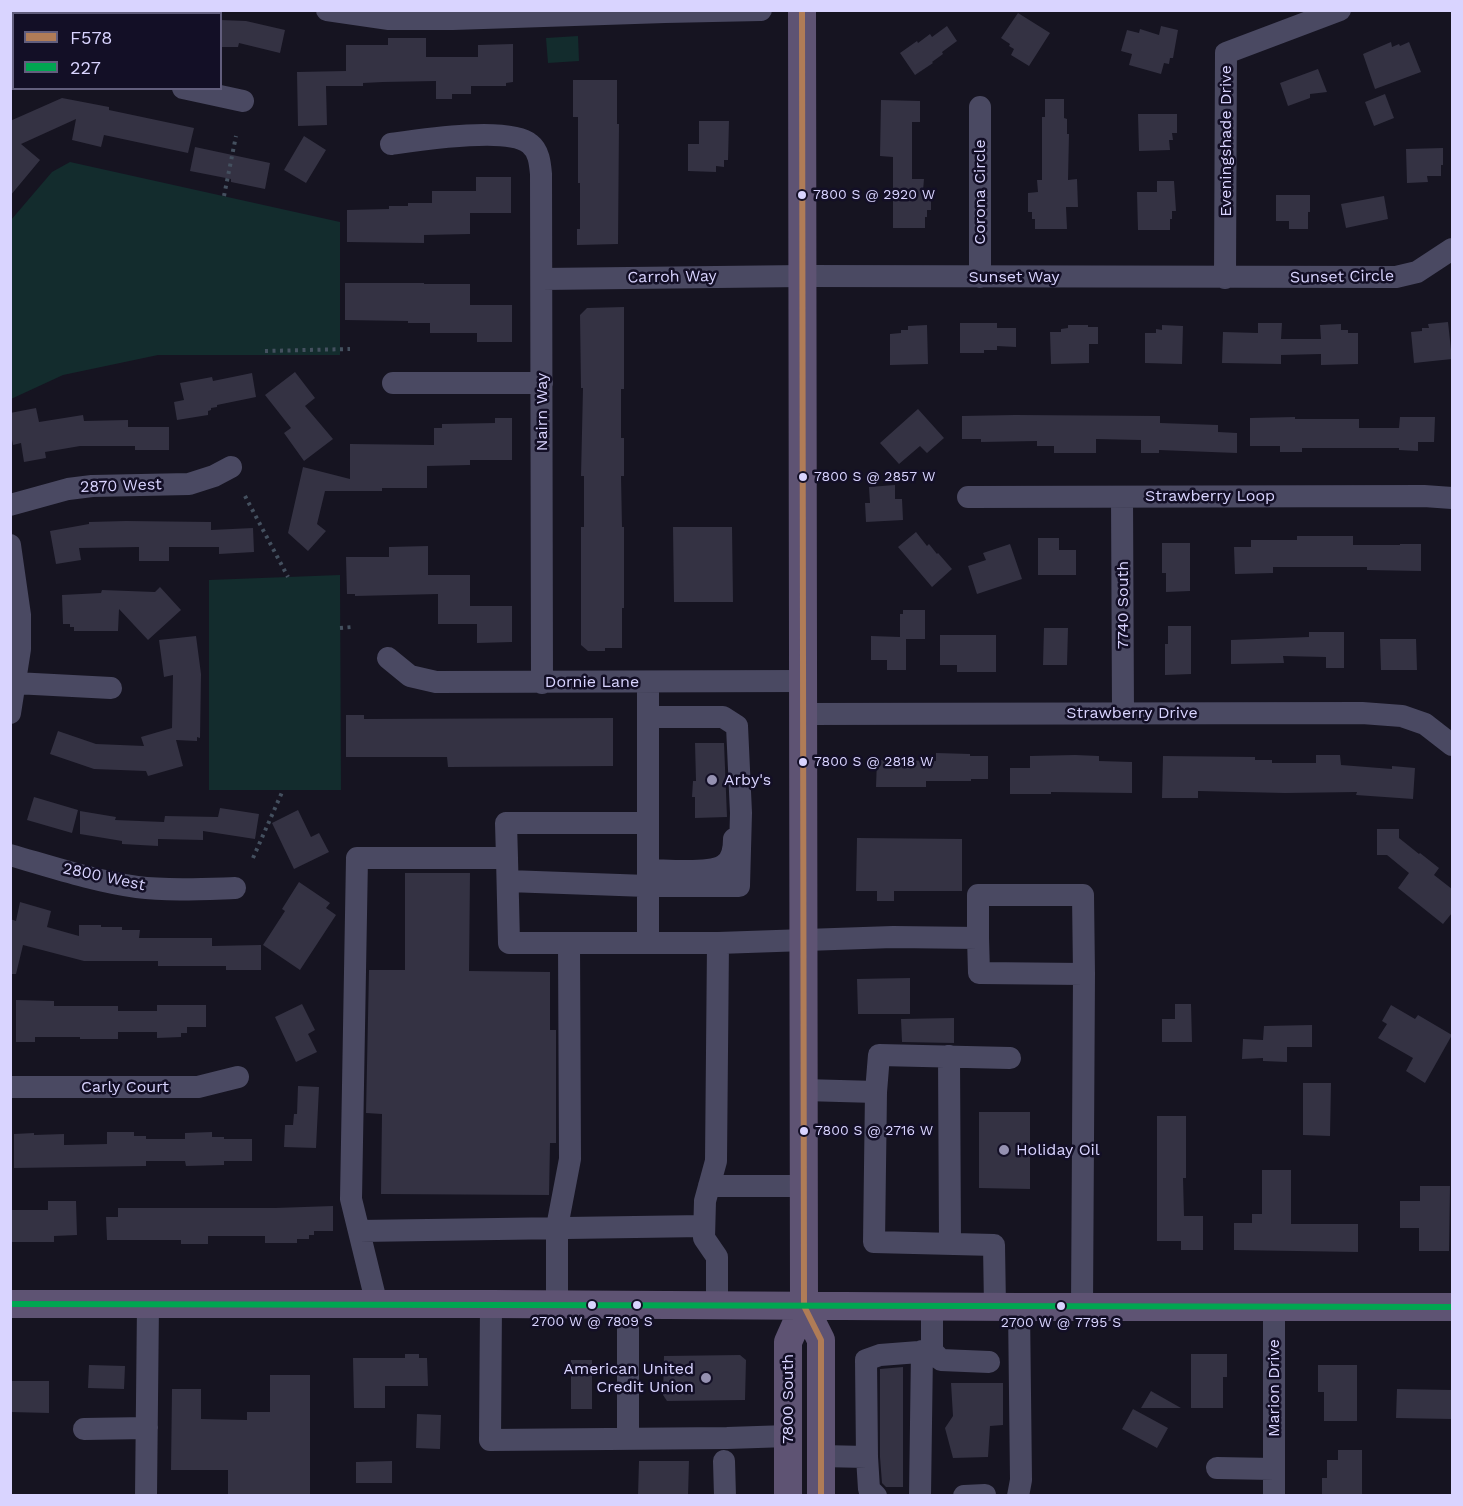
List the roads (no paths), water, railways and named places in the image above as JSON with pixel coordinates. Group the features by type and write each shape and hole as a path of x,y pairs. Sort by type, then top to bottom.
{"main road":[{"name":"7800 South","path":"788,1496 788,1341 804,1306 802,10"},
{"path":"10,1304 1452,1307"},
{"name":"7800 South","path":"804,1306 821,1340 821,1496"}],"street":[{"path":"327,10 389,19 453,19 761,10"},
{"name":"Eveningshade Drive","path":"1225,278 1227,53 1340,10"},
{"path":"192,90 243,101"},
{"name":"Corona Circle","path":"980,107 980,277"},
{"name":"Nairn Way","path":"391,144 441,136 502,135 519,137 531,144 540,158 542,174 542,683"},
{"name":"Sunset Circle","path":"1225,278 1396,277 1417,272 1452,249"},
{"name":"Sunset Way","path":"802,276 1225,278"},
{"name":"Carroh Way","path":"542,279 802,276"},
{"path":"393,383 542,383"},
{"name":"2870 West","path":"10,505 68,489 92,486 189,484 214,476 231,467"},
{"name":"Strawberry Loop","path":"968,497 1424,496 1452,498"},
{"name":"7740 South","path":"1122,497 1123,713"},
{"path":"10,545 20,615 20,649 10,713"},
{"name":"Dornie Lane","path":"388,658 410,676 436,682 803,681"},
{"path":"648,682 648,943"},
{"path":"15,683 111,688"},
{"name":"Strawberry Drive","path":"804,714 1362,713 1402,716 1425,724 1452,742"},
{"path":"508,881 648,878 739,886 741,813 737,726 723,717 648,717"},
{"path":"648,878 708,870 725,864 734,850 732,760 737,746"},
{"path":"648,823 506,823 509,943 718,942 893,937 978,938"},
{"name":"2800 West","path":"10,855 89,877 138,887 235,888"},
{"path":"377,1305 351,1199 357,858 507,858"},
{"path":"1082,1307 1084,974 1083,895 978,895 979,973 1084,974"},
{"path":"717,1305 717,1257 704,1238 704,1226 705,1201 716,1161 718,942"},
{"path":"557,1305 557,1227 570,1159 569,943"},
{"path":"1010,1058 879,1055 876,1092 874,1242 994,1245 1007,1307 1021,1480 1018,1496"},
{"path":"949,1056 950,1244"},
{"name":"Carly Court","path":"10,1087 198,1087 238,1077"},
{"path":"804,1090 876,1092"},
{"path":"709,1186 804,1186"},
{"path":"358,1231 704,1226"},
{"path":"146,1496 148,1304"},
{"path":"491,1304 490,1440 788,1436"},
{"path":"628,1305 628,1439"},
{"path":"920,1496 927,1351 932,1306"},
{"name":"Marion Drive","path":"1274,1307 1274,1496"},
{"path":"876,1496 869,1490 866,1359 880,1355 927,1351 941,1360 989,1362"},
{"path":"84,1429 147,1428"},
{"path":"821,1456 867,1457"},
{"path":"724,1461 725,1496"},
{"path":"1217,1468 1274,1469"},
{"path":"964,1496 986,1495"}],"place":[{"name":"7800 S @ 2920 W","path":"802,195"},
{"name":"7800 S @ 2857 W","path":"803,477"},
{"name":"7800 S @ 2818 W","path":"803,762"},
{"name":"Arby's","path":"712,780"},
{"name":"7800 S @ 2716 W","path":"804,1131"},
{"name":"Holiday Oil","path":"1004,1150"},
{"name":"2700 W @ 7809 S","path":"592,1305"},
{"name":"2700 W @ 7795 S","path":"1061,1306"},
{"name":"American United Credit Union","path":"706,1378"}]}
